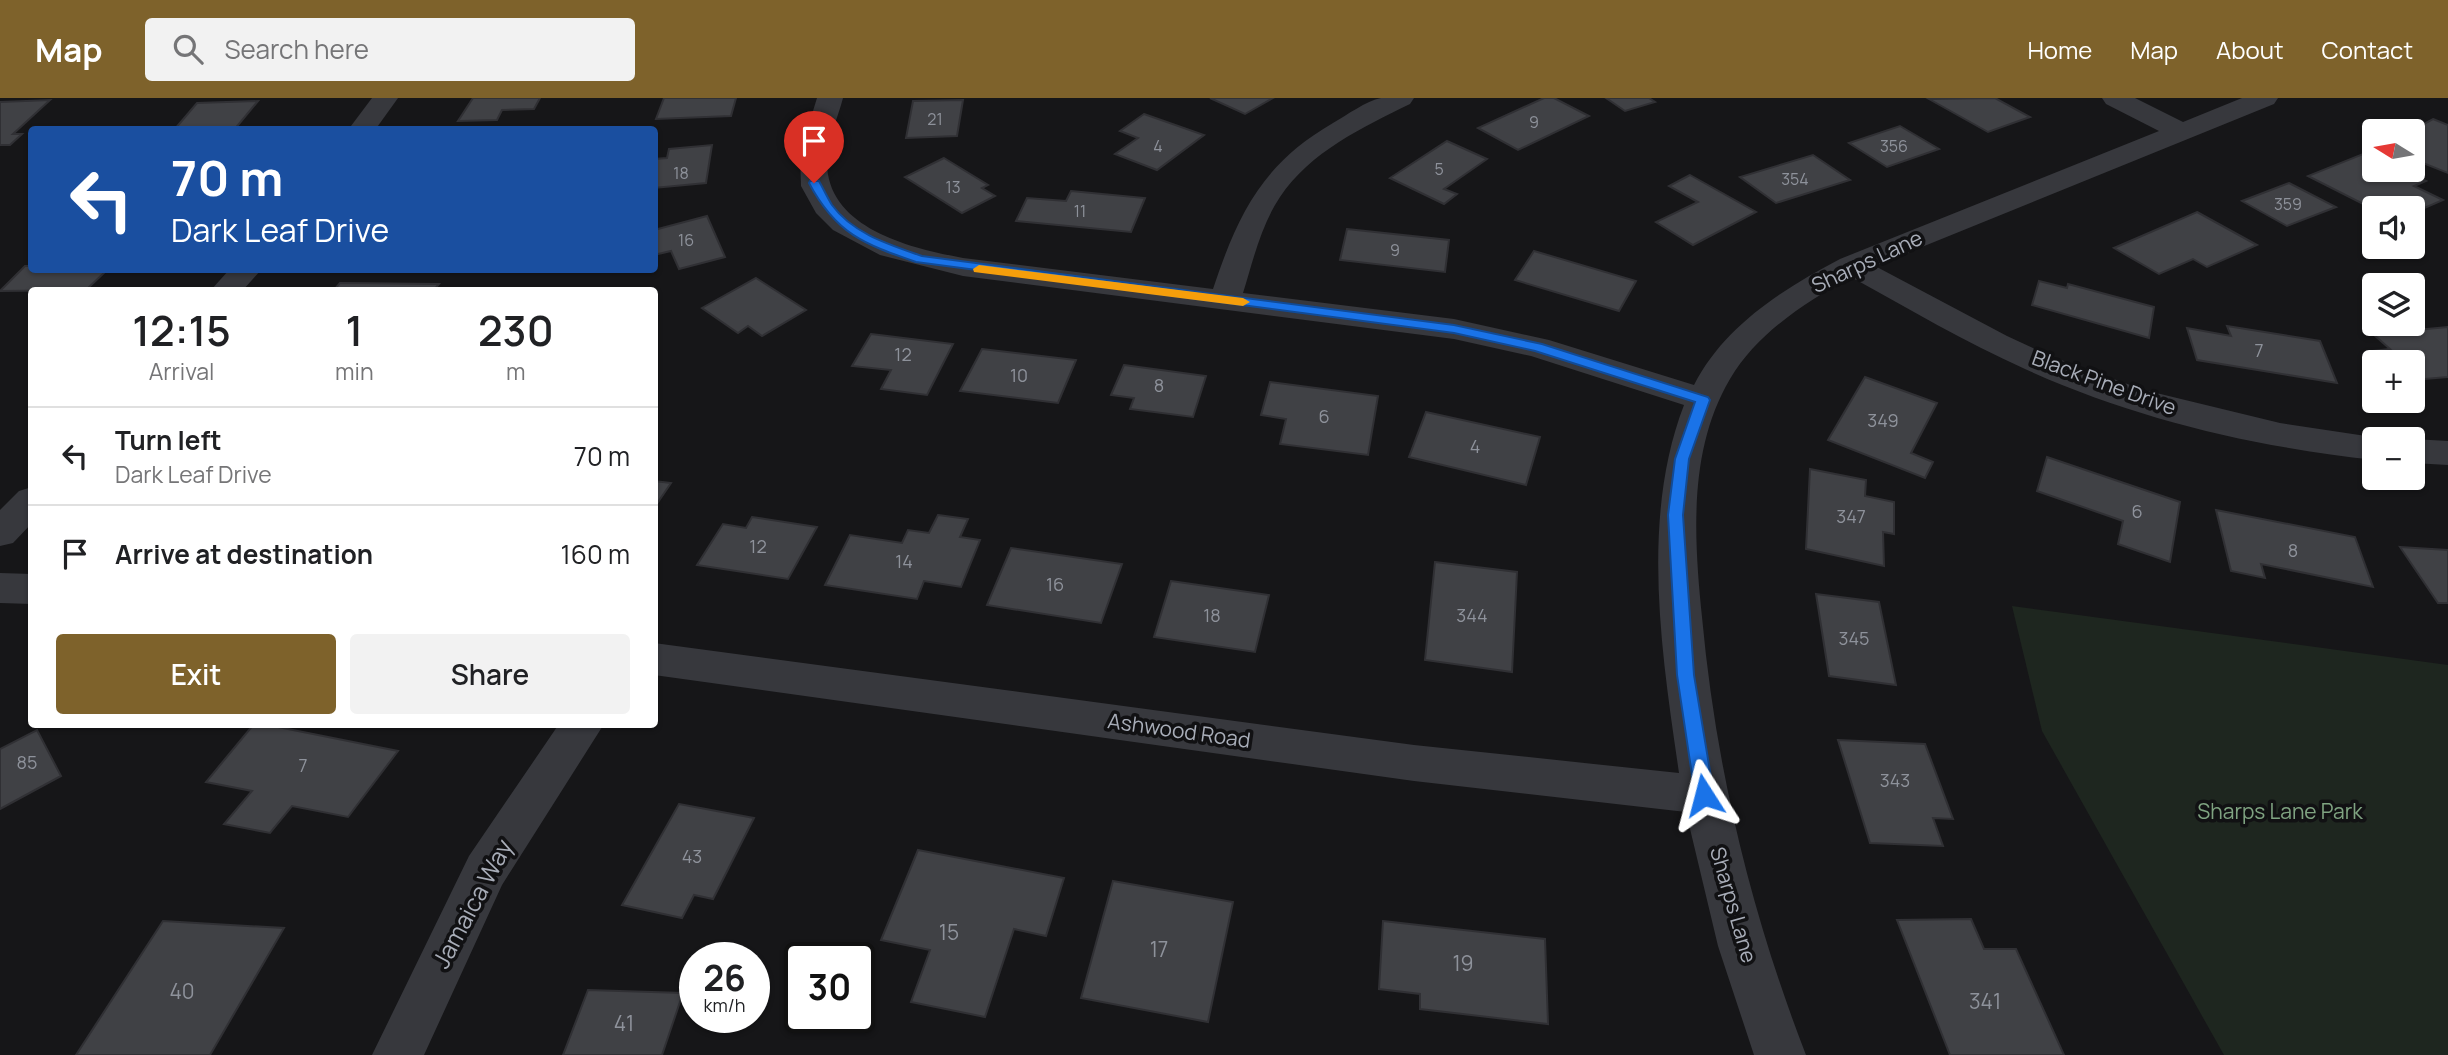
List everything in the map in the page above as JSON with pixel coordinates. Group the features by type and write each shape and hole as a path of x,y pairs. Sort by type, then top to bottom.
{"street":[{"path":"364,126 385,98"},
{"path":"830,98 813,161 814,183 835,215 849,228 881,246 920,260 1466,332 1538,347 1703,400"},
{"path":"1225,300 1254,217 1272,188 1295,162 1324,139 1401,98"},
{"path":"2115,98 2182,132"},
{"name":"Sharps Lane","path":"1780,1055 1762,1008 1716,849 1704,795 1685,675 1676,515 1682,459 1703,400 1734,351 1773,312 1811,285 1851,265 2265,98"},
{"name":"Black Pine Drive","path":"1851,265 1998,344 2080,379 2171,409 2266,432 2362,446"},
{"path":"229,287 243,273"},
{"path":"2425,452 2448,453"},
{"path":"0,533 28,504"},
{"path":"0,588 28,589"},
{"name":"Ashwood Road","path":"658,660 1400,762 1704,795"},
{"name":"Jamaica Way","path":"398,1055 485,871 580,728"}],"green space":[{"name":"Sharps Lane Park","path":"2012,606 2448,665 2448,1055 2224,1055 2042,731"}],"building":[{"path":"473,98 540,98 534,109 502,110 497,120 458,121"},
{"path":"664,98 736,98 731,116 656,119"},
{"path":"1210,98 1273,98 1245,114"},
{"path":"1544,98 1554,98 1589,116 1518,150 1478,128"},
{"path":"1606,98 1649,98 1655,102 1625,111"},
{"path":"1995,98 2030,117 1988,132 1929,99"},
{"path":"50,100 13,134 22,134 10,145 0,145 0,102"},
{"path":"963,100 957,136 906,138 913,101"},
{"path":"258,101 237,126 177,126 197,103"},
{"path":"1144,114 1204,135 1157,170 1115,154 1138,138 1120,131"},
{"path":"2433,119 2448,125 2448,173 2426,164 2426,123"},
{"path":"1900,126 1939,149 1887,167 1849,143"},
{"path":"1447,141 1487,159 1444,189 1457,194 1444,204 1390,178"},
{"path":"712,145 706,183 658,188 658,159 667,158 669,149"},
{"path":"2362,154 2362,182 2424,182 2414,186 2443,200 2425,208 2425,196 2362,196 2362,203 2308,176"},
{"path":"1813,155 1850,180 1776,203 1740,177"},
{"path":"944,158 988,185 982,188 995,196 962,213 905,177"},
{"path":"1690,175 1756,212 1693,245 1656,222 1698,202 1669,186"},
{"path":"2289,183 2336,207 2287,226 2242,201"},
{"path":"1071,191 1145,198 1131,232 1016,221 1027,198 1066,201"},
{"path":"2197,212 2257,245 2207,267 2193,259 2159,274 2114,248"},
{"path":"707,216 725,257 679,269 671,251 658,254 658,229"},
{"path":"1347,229 1449,240 1445,272 1340,260"},
{"path":"1534,251 1636,281 1619,311 1515,280"},
{"path":"25,266 28,266 28,273 104,273 89,287 28,287 28,291 0,291"},
{"path":"756,278 806,310 762,336 748,326 738,333 702,308"},
{"path":"2039,281 2067,288 2068,284 2154,307 2149,338 2032,305"},
{"path":"340,283 439,284 436,287 337,287"},
{"path":"2227,326 2320,341 2337,383 2197,360 2187,328 2231,336"},
{"path":"2448,327 2448,377 2425,379 2425,350 2381,350 2390,349 2375,336 2425,336 2425,329"},
{"path":"871,334 953,344 927,395 881,389 891,370 852,366"},
{"path":"982,349 1076,360 1058,403 960,391"},
{"path":"1124,365 1206,376 1193,417 1130,409 1134,398 1111,395"},
{"path":"1865,377 1937,403 1911,453 1933,462 1925,478 1828,440"},
{"path":"1270,382 1378,396 1368,455 1280,444 1286,419 1261,415"},
{"path":"1426,412 1540,437 1526,485 1409,457"},
{"path":"2047,457 2180,502 2170,562 2118,544 2123,521 2037,491"},
{"path":"1810,469 1866,480 1865,496 1894,502 1894,534 1883,532 1884,566 1806,549"},
{"path":"658,481 671,483 658,502"},
{"path":"2216,510 2355,537 2373,587 2261,564 2265,578 2231,571"},
{"path":"938,515 968,519 960,537 980,540 961,587 924,581 917,599 825,585 850,535 902,543 908,530 929,533"},
{"path":"752,517 817,527 788,579 697,565 723,524 746,528"},
{"path":"2400,547 2448,550 2448,603 2438,603"},
{"path":"1011,548 1122,564 1101,623 987,605"},
{"path":"1435,562 1517,572 1512,672 1425,660"},
{"path":"1171,581 1269,595 1255,652 1154,637"},
{"path":"1816,594 1879,602 1896,685 1829,676"},
{"path":"251,728 283,728 398,751 348,817 292,806 270,833 224,824 252,791 206,782"},
{"path":"37,730 61,776 0,809 0,749"},
{"path":"1838,740 1925,744 1953,819 1933,818 1943,846 1870,843"},
{"path":"679,804 754,818 713,899 694,895 682,918 622,905"},
{"path":"918,850 1064,878 1046,936 1014,929 985,1017 911,1002 930,950 881,940"},
{"path":"1113,881 1233,902 1208,1022 1081,998"},
{"path":"1971,919 1984,949 2016,949 2064,1055 1950,1055 1897,920"},
{"path":"163,921 284,928 210,1055 76,1055"},
{"path":"1383,921 1545,939 1548,1024 1420,1009 1420,994 1379,989"},
{"path":"588,990 679,993 679,1005 662,1055 563,1055"}],"slow traffic":[{"path":"979,269 1243,302"}],"route":[{"path":"814,183 828,208 849,228 881,246 920,260 1454,329 1538,347 1703,400 1682,459 1676,515 1685,675 1704,795"}]}
